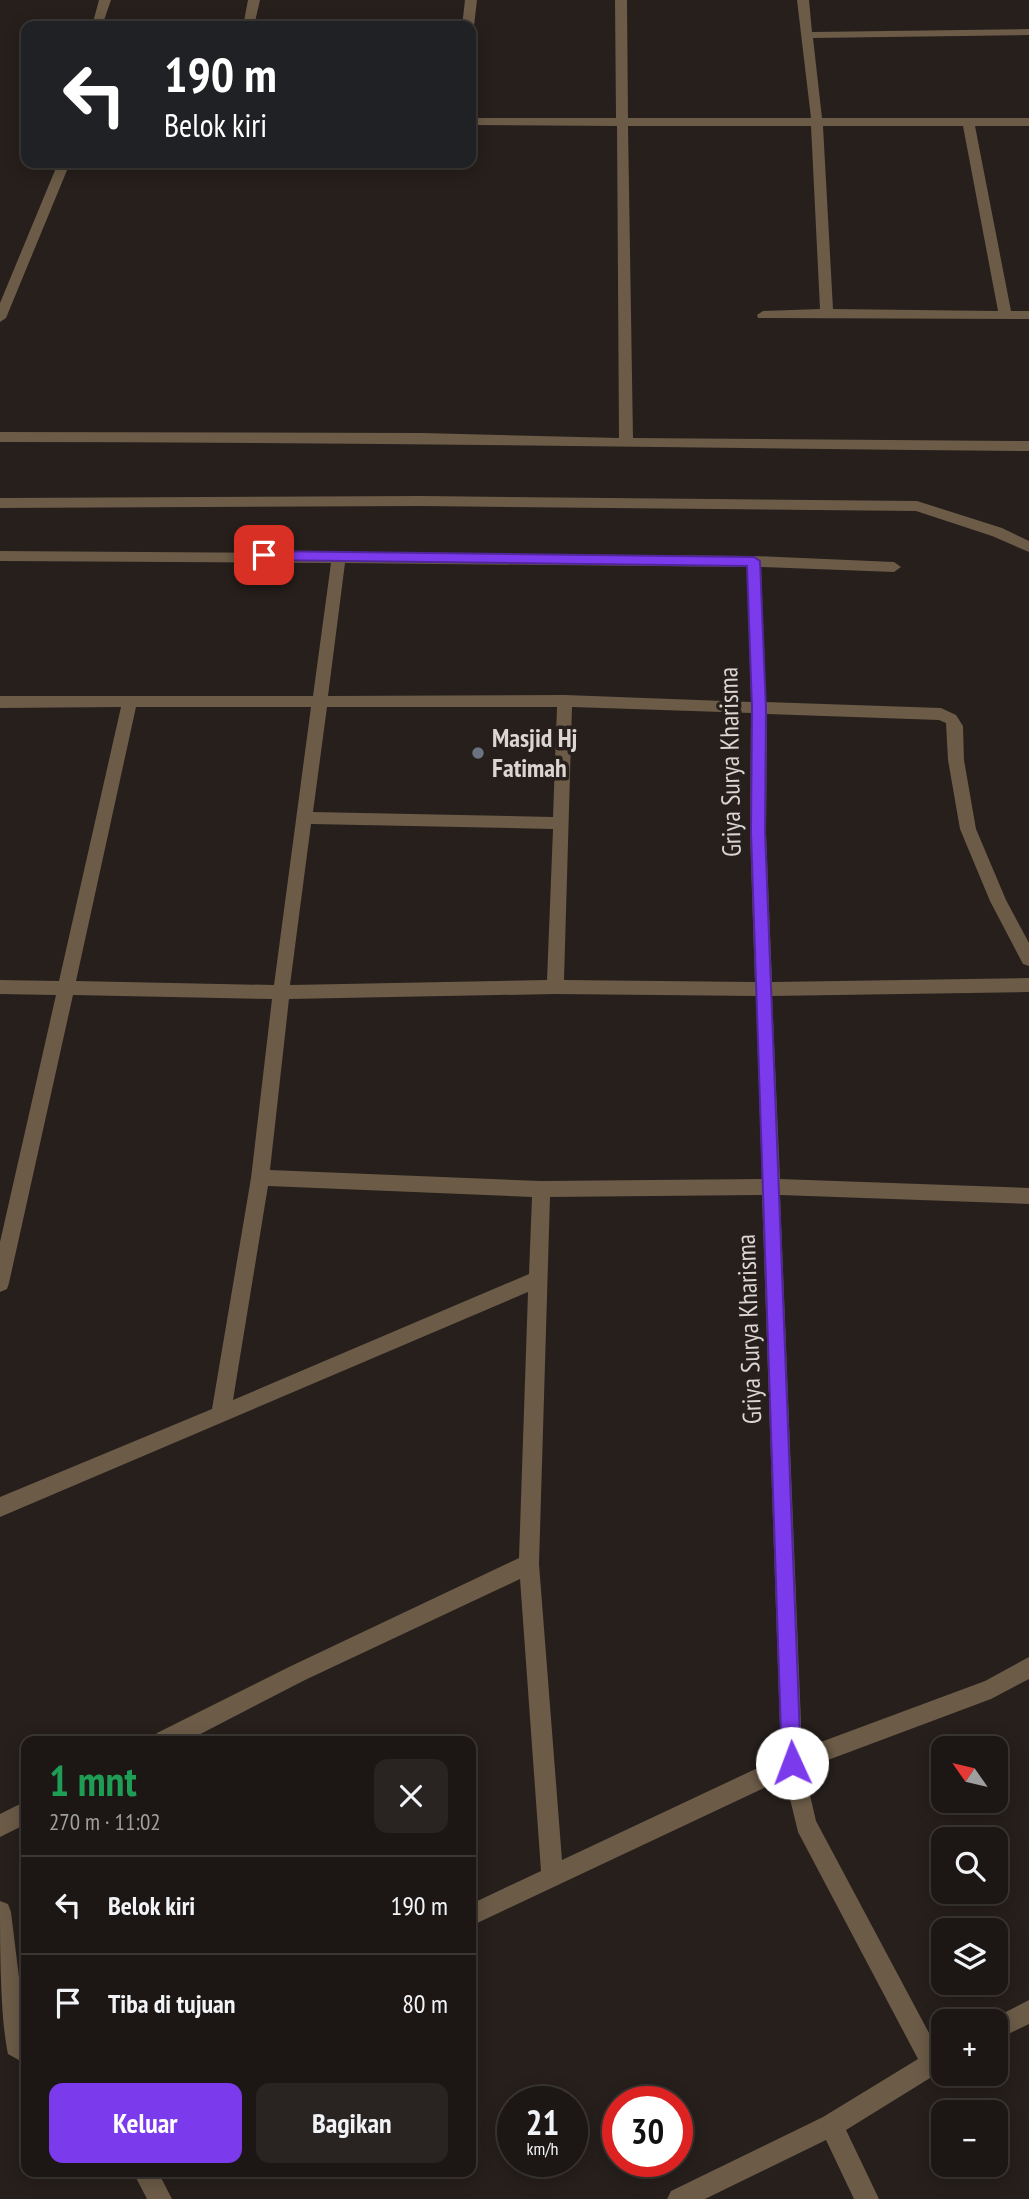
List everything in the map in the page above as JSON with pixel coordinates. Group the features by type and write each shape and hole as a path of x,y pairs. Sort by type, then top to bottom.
{"street":[{"path":"99,21 105,0"},
{"path":"250,21 254,0"},
{"path":"469,21 471,0"},
{"path":"621,0 626,443"},
{"path":"803,0 817,123 827,313"},
{"path":"807,36 1029,32"},
{"path":"476,122 1029,122"},
{"path":"968,122 1005,315"},
{"path":"0,318 62,168"},
{"path":"763,314 1029,315"},
{"path":"0,437 422,438 626,443 1029,446"},
{"path":"0,503 421,501 917,506 997,532 1029,547"},
{"path":"0,556 754,561 894,567"},
{"path":"221,1415 260,1178 281,992 339,557"},
{"name":"Griya Surya Kharisma","path":"754,561 759,708 758,832 792,1763 806,1824 931,2047"},
{"path":"555,986 565,701"},
{"path":"0,702 565,701 941,714 951,719 955,726 956,760 968,829 999,901 1029,959"},
{"path":"0,1283 130,702"},
{"path":"305,818 561,823"},
{"path":"0,987 281,992 555,986 764,989 1029,985"},
{"path":"260,1178 541,1189 772,1187 1029,1196"},
{"path":"541,1189 530,1564 552,1875"},
{"path":"0,1507 540,1278"},
{"path":"175,1736 298,1673 530,1564"},
{"path":"476,1913 792,1763 991,1689 1029,1667"},
{"path":"0,1826 21,1815"},
{"path":"0,1912 14,2045"},
{"path":"1008,2022 1029,2011"},
{"name":"Griya Surya Kharisma","path":"679,2199 831,2125 931,2064"},
{"path":"831,2125 867,2199"},
{"path":"148,2177 160,2199"}],"place":[{"name":"Masjid Hj Fatimah","path":"478,753"}],"route":[{"path":"264,555 754,561 759,708 758,832 792,1763"}]}
